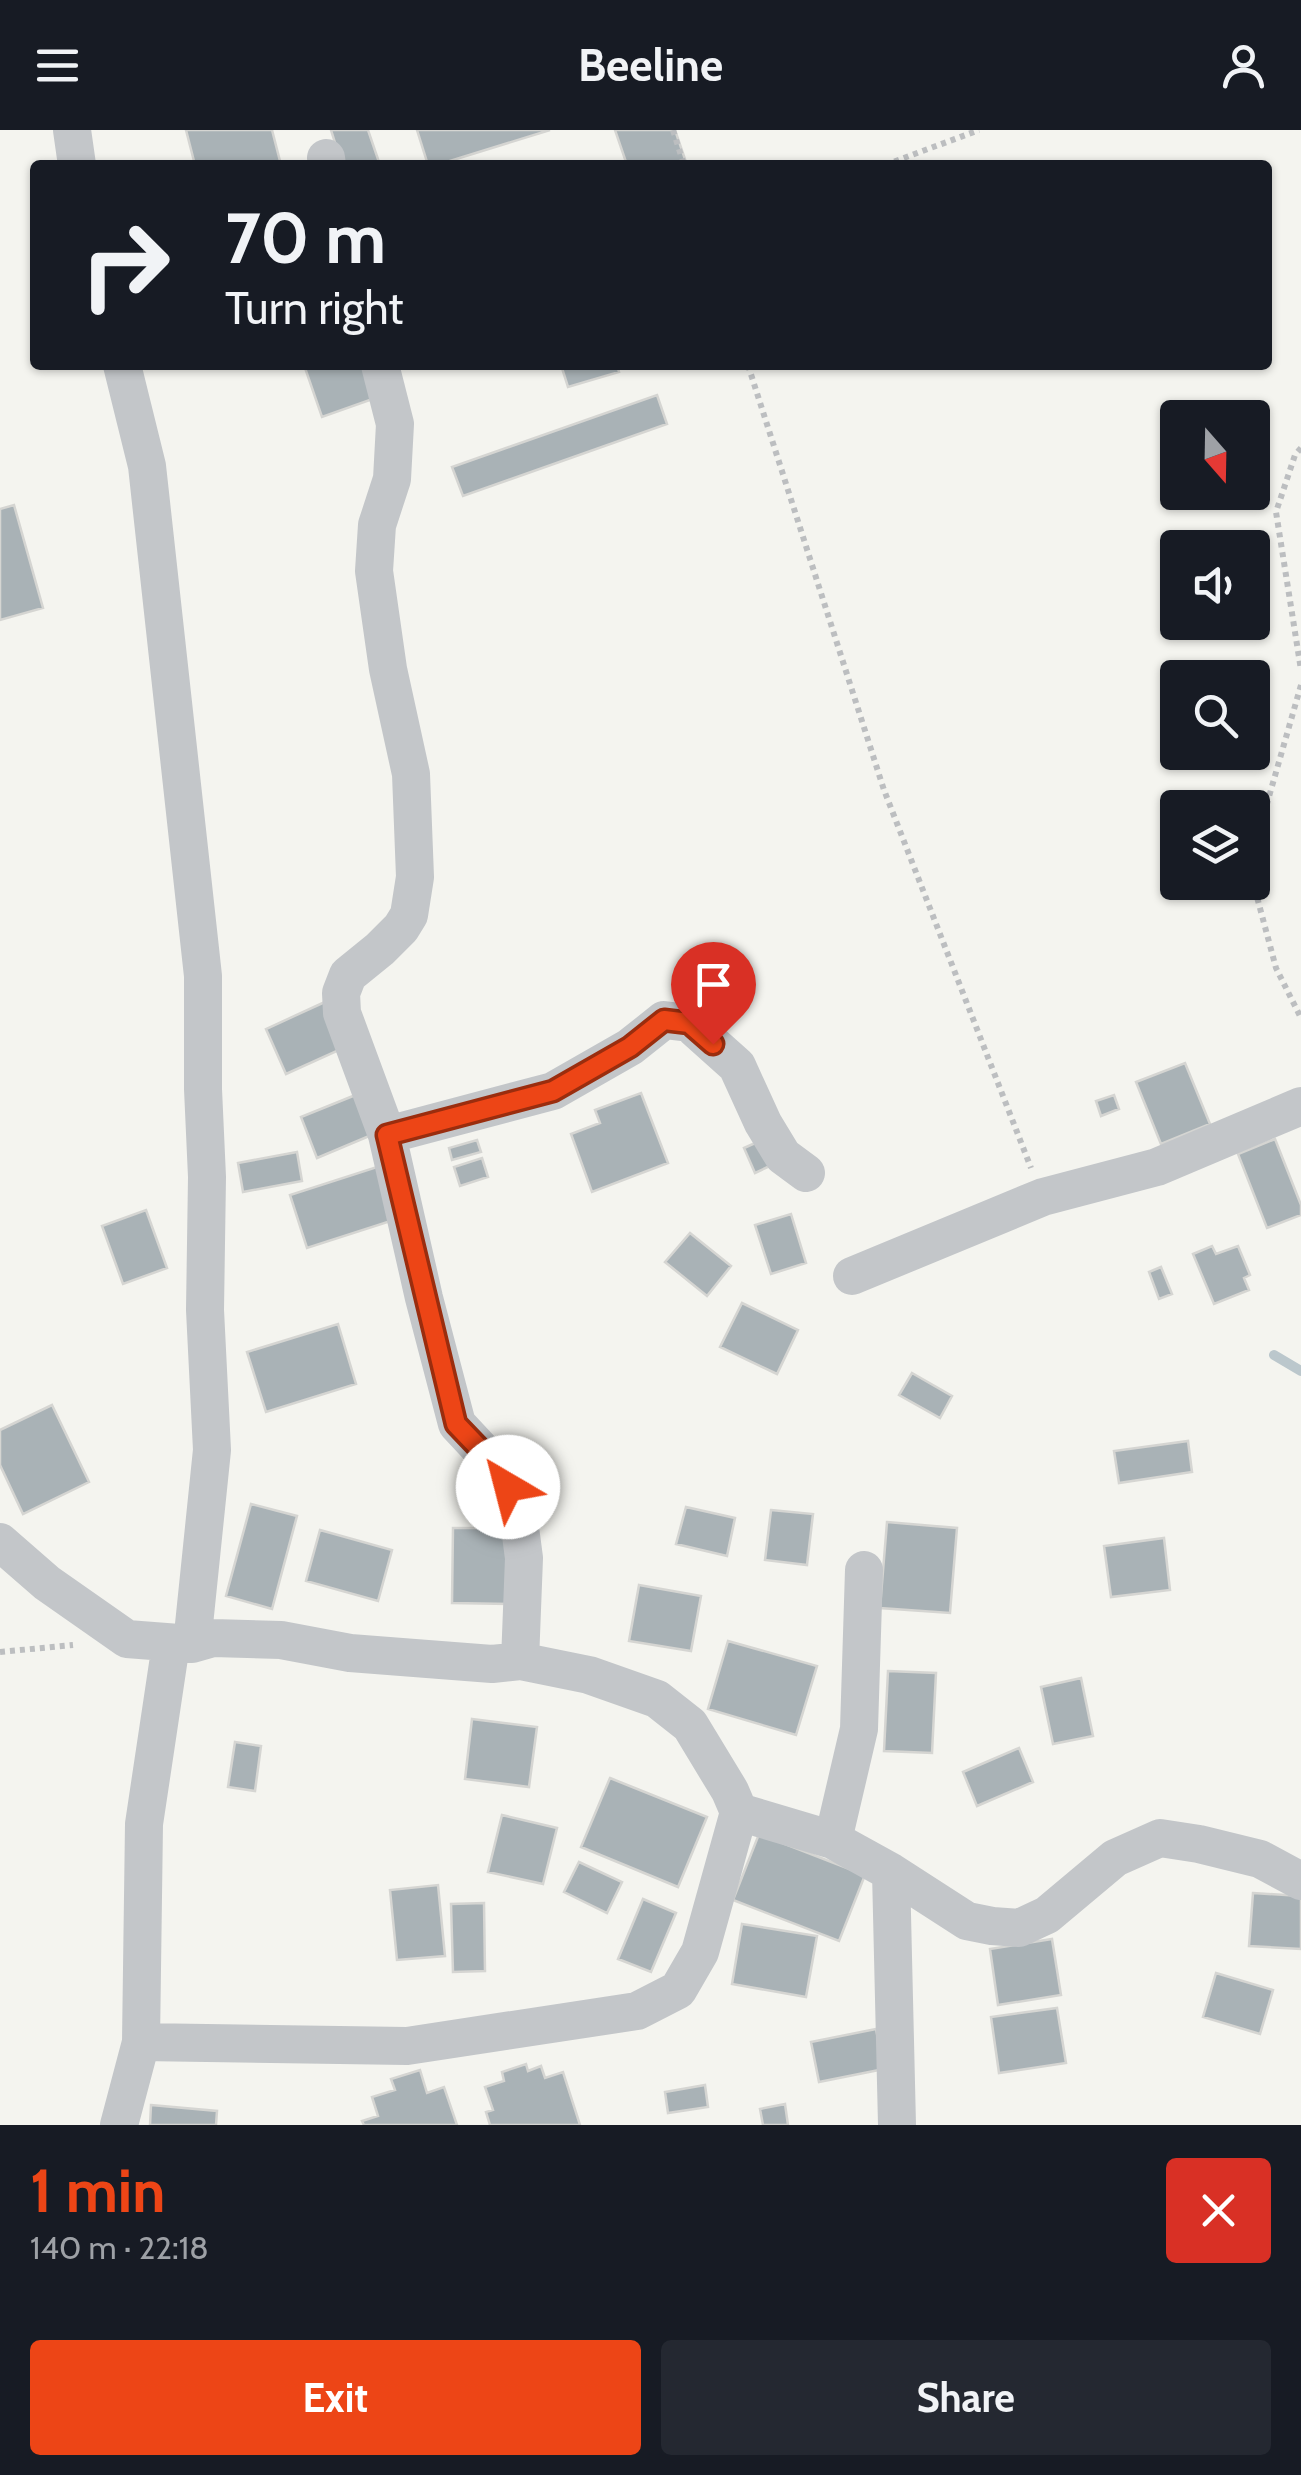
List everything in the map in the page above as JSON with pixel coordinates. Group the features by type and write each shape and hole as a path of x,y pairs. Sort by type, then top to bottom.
{"street":[{"path":"72,130 76,160"},
{"path":"120,2125 140,2042 144,1824 182,1644 212,1450 204,1310 207,1177 202,976 146,466 123,370"},
{"path":"381,370 395,424 392,479 378,526 374,570 388,669 411,774 415,876 409,915 401,928 348,974 341,993 342,1013 387,1135 456,1424 499,1469 517,1505 524,1558 520,1661"},
{"path":"387,1135 553,1091 630,1047 664,1020 689,1023 738,1066 782,1156 806,1173"},
{"path":"852,1276 1043,1197 1157,1167 1301,1106"},
{"path":"0,1542 48,1583 127,1639 182,1644 213,1638 281,1640 350,1653 492,1664 520,1661 589,1674 657,1700 690,1725 739,1812 700,1952 678,1990 637,2011 407,2046 140,2042"},
{"path":"833,1840 858,1729 864,1570"},
{"path":"739,1812 833,1840 967,1921 1019,1928 1047,1915 1115,1858 1160,1838 1260,1859 1301,1880"},
{"path":"891,1872 897,2125"}],"path":[{"path":"673,130 682,160"},
{"path":"899,160 979,130"},
{"path":"750,370 884,790 1043,1197"},
{"path":"1301,448 1295,455 1276,512 1301,670"},
{"path":"1301,684 1258,835 1254,882 1276,968 1301,1018"},
{"path":"0,1652 127,1639"}],"building":[{"path":"186,130 272,130 280,160 194,160"},
{"path":"331,130 368,130 378,160 340,160"},
{"path":"417,130 550,130 453,160 426,160"},
{"path":"615,130 675,130 685,160 625,160"},
{"path":"306,370 375,370 384,395 322,417"},
{"path":"563,370 618,370 619,372 568,387"},
{"path":"657,395 667,424 463,496 452,467"},
{"path":"14,505 43,608 0,620 0,509"},
{"path":"327,1001 348,1046 286,1074 266,1029"},
{"path":"1185,1063 1210,1124 1161,1144 1136,1082"},
{"path":"641,1093 668,1163 592,1192 571,1134 600,1123 595,1110"},
{"path":"358,1094 374,1134 317,1158 301,1117"},
{"path":"1114,1095 1119,1109 1101,1116 1096,1101"},
{"path":"1275,1139 1301,1205 1301,1215 1267,1228 1238,1154"},
{"path":"477,1140 481,1152 452,1160 449,1148"},
{"path":"762,1140 772,1165 755,1173 744,1148"},
{"path":"297,1152 302,1181 243,1192 238,1163"},
{"path":"482,1158 488,1177 460,1186 454,1167"},
{"path":"380,1166 397,1219 307,1248 290,1195"},
{"path":"146,1210 167,1268 123,1284 102,1226"},
{"path":"791,1214 806,1263 771,1274 755,1225"},
{"path":"690,1233 731,1266 707,1296 665,1262"},
{"path":"1212,1246 1216,1254 1238,1246 1250,1275 1244,1278 1249,1290 1214,1304 1193,1254"},
{"path":"1161,1267 1172,1294 1159,1299 1149,1272"},
{"path":"742,1303 798,1330 777,1374 720,1347"},
{"path":"338,1324 356,1384 266,1412 247,1352"},
{"path":"912,1373 952,1396 940,1418 899,1395"},
{"path":"52,1405 89,1482 23,1514 0,1465 0,1430"},
{"path":"1188,1441 1192,1472 1119,1483 1114,1451"},
{"path":"251,1504 297,1516 272,1609 226,1596"},
{"path":"686,1507 735,1518 727,1556 676,1544"},
{"path":"771,1510 813,1514 807,1565 765,1560"},
{"path":"887,1522 957,1528 950,1613 880,1608"},
{"path":"453,1528 515,1528 515,1604 452,1603"},
{"path":"320,1530 392,1550 378,1601 306,1581"},
{"path":"1164,1538 1170,1590 1111,1597 1104,1546"},
{"path":"639,1585 701,1596 691,1651 629,1641"},
{"path":"728,1641 817,1666 796,1735 708,1709"},
{"path":"888,1671 936,1673 932,1753 884,1751"},
{"path":"1081,1678 1093,1736 1053,1744 1041,1687"},
{"path":"472,1719 537,1727 529,1787 465,1779"},
{"path":"235,1742 261,1746 255,1791 228,1787"},
{"path":"1019,1748 1033,1782 977,1806 963,1772"},
{"path":"610,1778 707,1817 678,1887 581,1847"},
{"path":"502,1815 557,1828 543,1884 488,1872"},
{"path":"759,1834 865,1875 839,1941 733,1900"},
{"path":"579,1862 622,1882 607,1913 564,1892"},
{"path":"438,1885 445,1956 397,1960 390,1890"},
{"path":"1253,1893 1301,1896 1301,1949 1249,1946"},
{"path":"643,1899 676,1913 651,1972 618,1959"},
{"path":"484,1903 485,1971 453,1972 451,1904"},
{"path":"742,1924 817,1936 806,1997 732,1984"},
{"path":"1052,1939 1061,1995 998,2005 990,1949"},
{"path":"1216,1973 1273,1990 1260,2034 1203,2017"},
{"path":"1057,2008 1066,2063 999,2073 991,2017"},
{"path":"876,2029 884,2069 819,2082 811,2042"},
{"path":"526,2064 528,2071 541,2066 545,2078 563,2072 580,2125 490,2125 486,2112 493,2110 485,2087 504,2081 502,2072"},
{"path":"420,2070 427,2093 444,2087 457,2125 364,2125 362,2121 378,2116 372,2097 395,2090 391,2079"},
{"path":"705,2085 708,2107 668,2113 665,2092"},
{"path":"785,2104 788,2125 763,2125 760,2109"},
{"path":"151,2105 217,2111 216,2125 150,2125"}],"waterway":[{"path":"1274,1355 1301,1371"}],"route":[{"path":"508,1487 499,1469 456,1424 387,1135 553,1091 630,1047 664,1020 689,1023 713,1044"}]}
